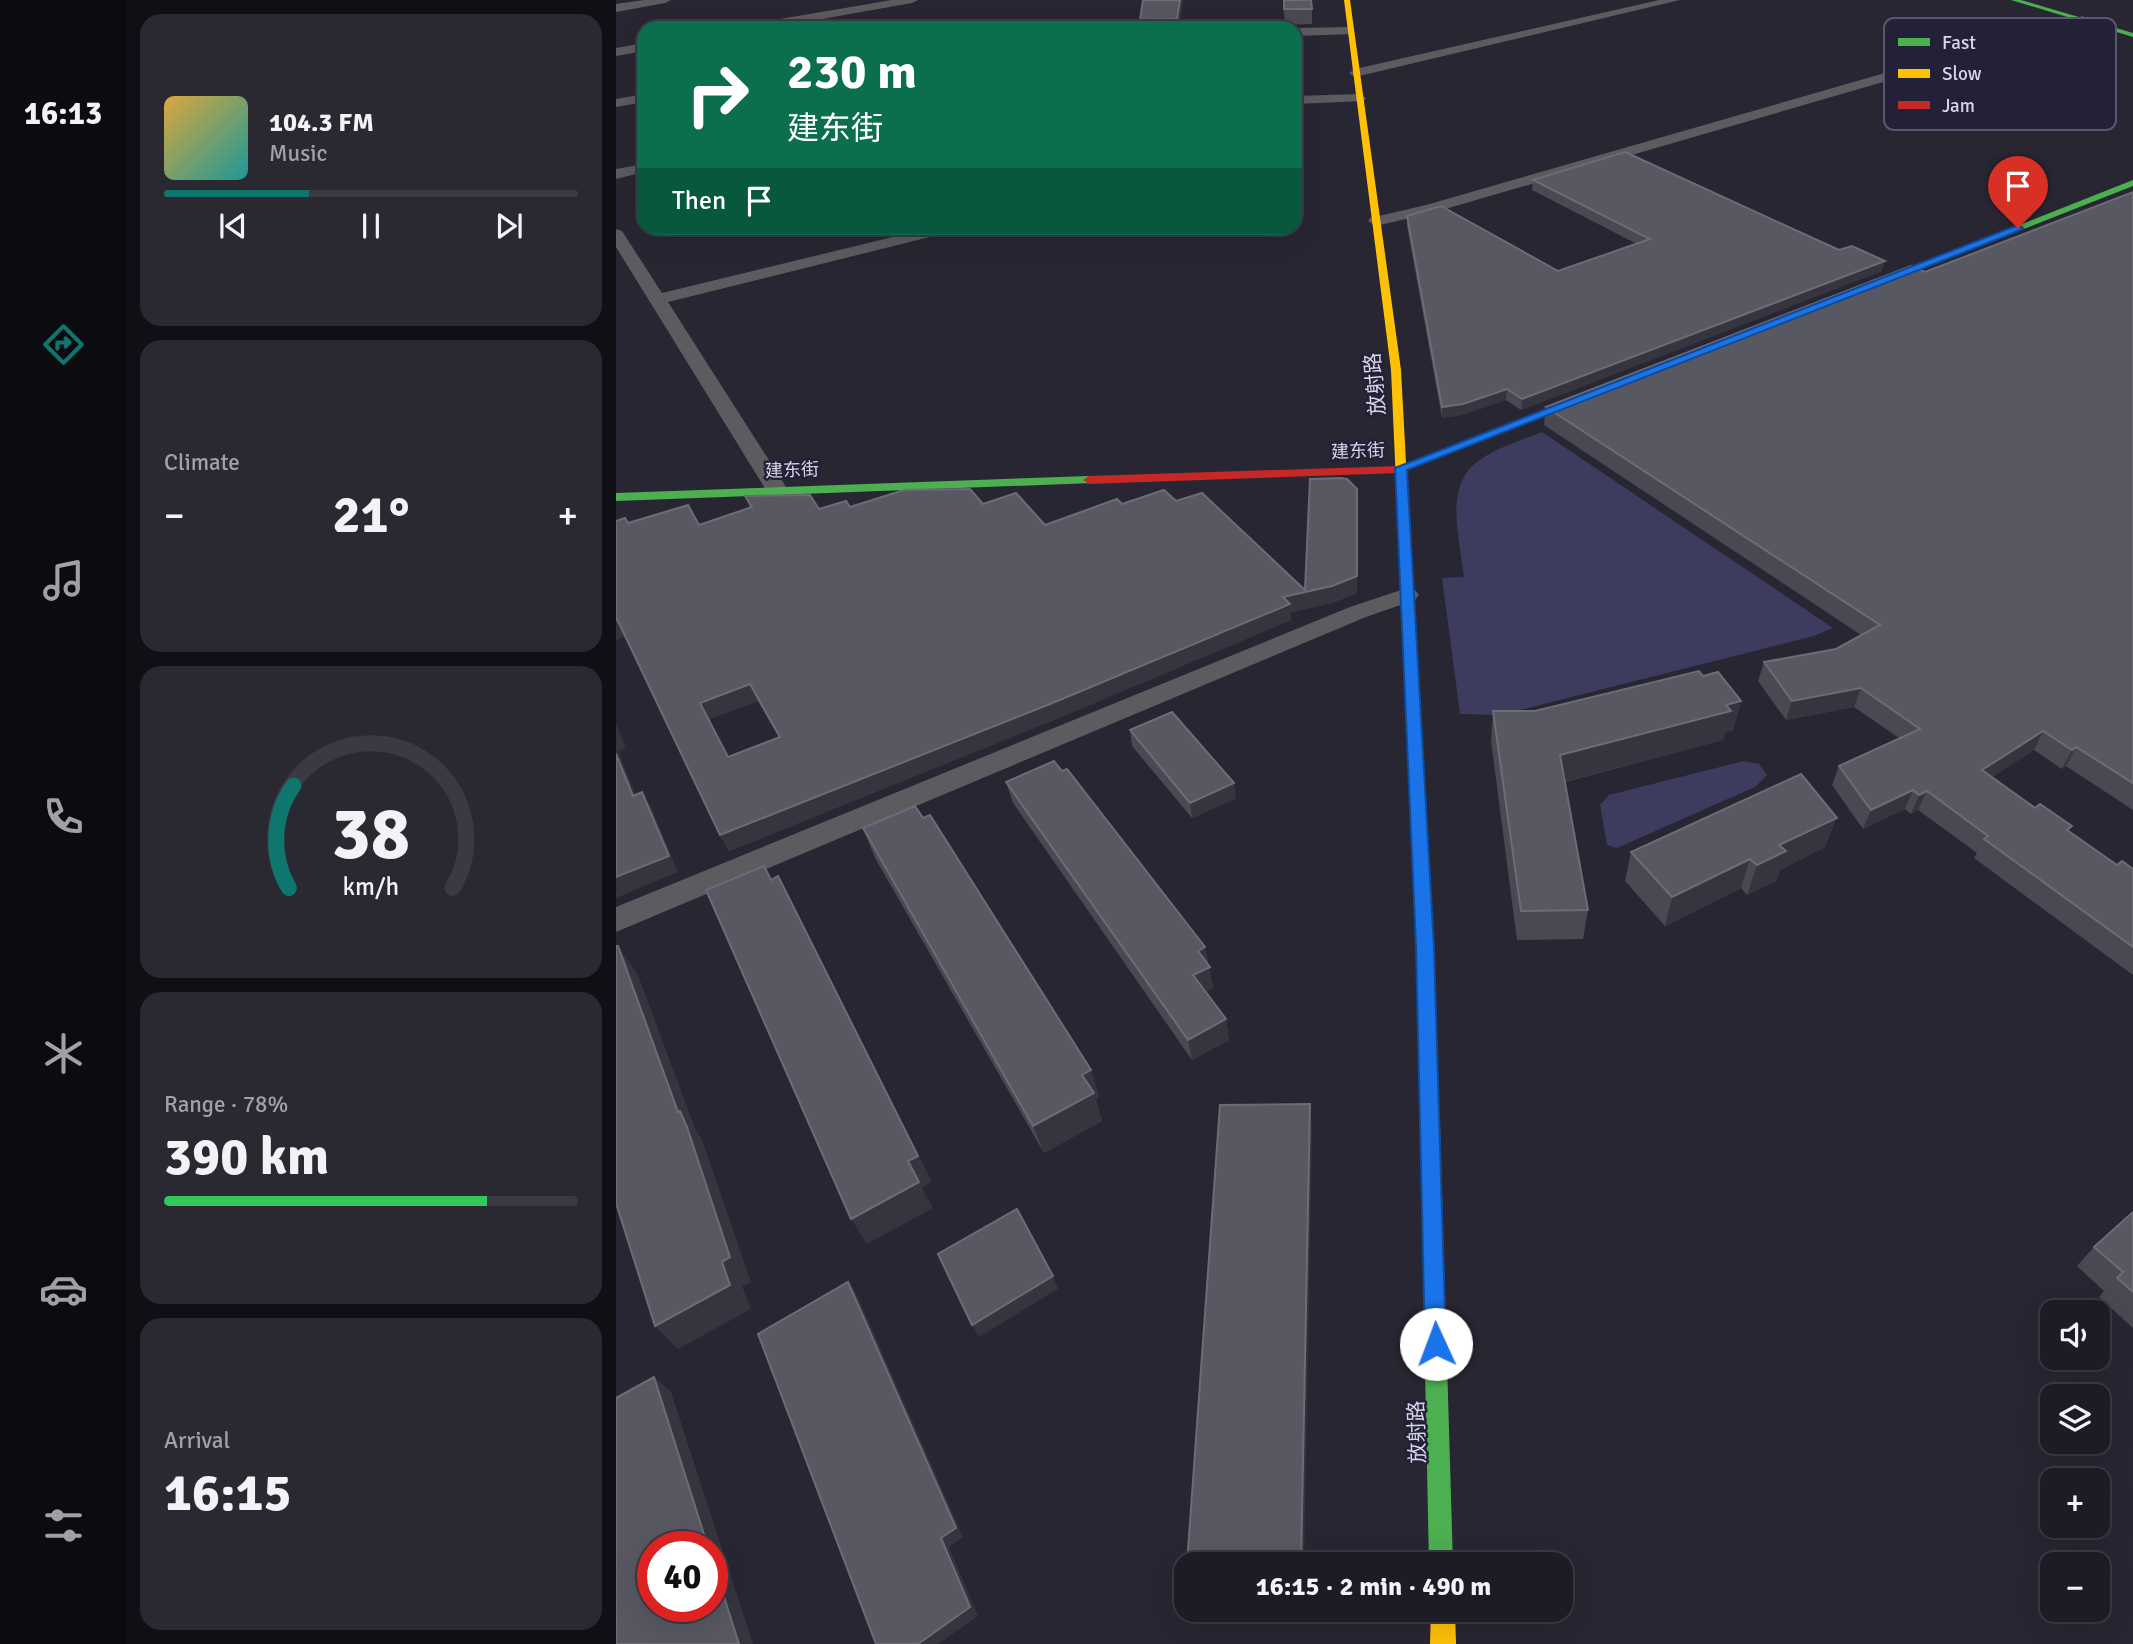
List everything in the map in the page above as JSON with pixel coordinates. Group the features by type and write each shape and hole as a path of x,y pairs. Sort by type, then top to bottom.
{"street":[{"path":"616,8 665,0"},
{"path":"791,21 912,0"},
{"name":"放射路","path":"1347,0 1396,370 1425,947 1441,1552"},
{"path":"1355,73 1674,0"},
{"path":"2014,0 2076,18"},
{"path":"2033,0 2095,18"},
{"path":"788,6 806,21"},
{"path":"2116,24 2133,29"},
{"path":"2116,30 2133,35"},
{"path":"1302,32 1350,31"},
{"path":"616,52 637,48"},
{"path":"1376,221 1429,209 1884,78"},
{"path":"1302,100 1359,97"},
{"path":"616,103 637,99"},
{"path":"616,174 637,170"},
{"path":"1850,293 2133,183"},
{"path":"616,234 623,255 659,299 777,490"},
{"path":"659,299 920,235"},
{"name":"建东街","path":"616,497 1401,468 1614,386"},
{"path":"616,920 1358,612 1408,595"},
{"path":"1443,1622 1443,1644"}],"shaded area":[{"path":"1542,432 1833,628 1814,636 1500,715 1460,714 1442,578 1464,577 1456,513 1461,483 1469,470 1481,459"},
{"path":"1744,761 1759,764 1767,775 1755,787 1617,848 1607,845 1600,805 1609,795"}],"building":[{"path":"1143,0 1180,0 1177,19 1140,20"},
{"path":"1284,0 1311,0 1312,9 1284,9"},
{"path":"1625,152 1839,250 1852,246 1885,261 1522,399 1507,389 1463,404 1442,407 1407,216 1441,206 1558,271 1650,239 1533,180"},
{"path":"2133,192 2133,783 2076,747 2072,750 2043,731 1982,770 2035,808 2040,804 2072,826 2067,830 2117,865 2122,861 2133,869 2133,947 1984,839 1988,836 1927,791 1919,795 1913,790 1871,810 1839,766 1920,729 1861,688 1792,701 1764,662 1836,649 1880,625 1546,407 1911,266 1925,272"},
{"path":"1310,479 1347,479 1357,489 1357,576 1332,586 1283,597 1290,604 1050,704 720,835 616,620 616,521 625,518 628,523 688,505 699,525 752,507 745,496 810,495 819,509 846,501 850,507 904,490 970,489 983,504 1016,493 1045,525 1117,499 1122,504 1164,490 1176,501 1202,493 1305,590","holes":["750,684 780,737 728,757 700,703"]},
{"path":"1699,671 1703,676 1718,672 1741,701 1726,705 1731,711 1560,755 1588,910 1521,911 1493,711 1535,711"},
{"path":"1172,712 1234,783 1190,803 1130,730"},
{"path":"616,754 633,796 642,792 669,856 616,877"},
{"path":"1054,761 1062,771 1067,769 1205,947 1198,951 1210,967 1193,975 1226,1019 1188,1040 1006,782"},
{"path":"1801,774 1837,818 1779,845 1786,851 1757,865 1750,859 1672,897 1631,852"},
{"path":"915,806 923,818 930,815 1091,1070 1082,1075 1094,1093 1033,1126 863,828"},
{"path":"764,866 771,880 778,876 918,1156 908,1161 919,1182 851,1219 706,890"},
{"path":"616,946 678,1112 680,1111 687,1127 730,1257 722,1262 730,1285 655,1326 616,1203"},
{"path":"1310,1104 1301,1552 1188,1552 1220,1105"},
{"path":"1017,1209 1053,1276 972,1325 938,1254"},
{"path":"2133,1212 2133,1292 2117,1278 2123,1272 2094,1247"},
{"path":"848,1282 956,1528 941,1538 970,1607 918,1644 876,1644 758,1334"},
{"path":"654,1377 703,1531 637,1531 637,1622 728,1622 728,1609 739,1644 616,1644 616,1398"}],"traffic: fast":[{"path":"2014,0 2075,18"},
{"path":"2116,30 2133,35"},
{"path":"1868,287 2133,183"},
{"path":"1491,434 1593,394"},
{"path":"616,497 1089,480"},
{"path":"1430,1126 1441,1552"}],"traffic: slow":[{"path":"1347,0 1396,370 1406,574"},
{"path":"1443,1622 1443,1644"}],"traffic: jam":[{"path":"1089,480 1401,469 1491,434"},
{"path":"1406,574 1425,947 1430,1126"}],"route":[{"path":"1436,1344 1425,947 1401,468 2018,228"}]}
